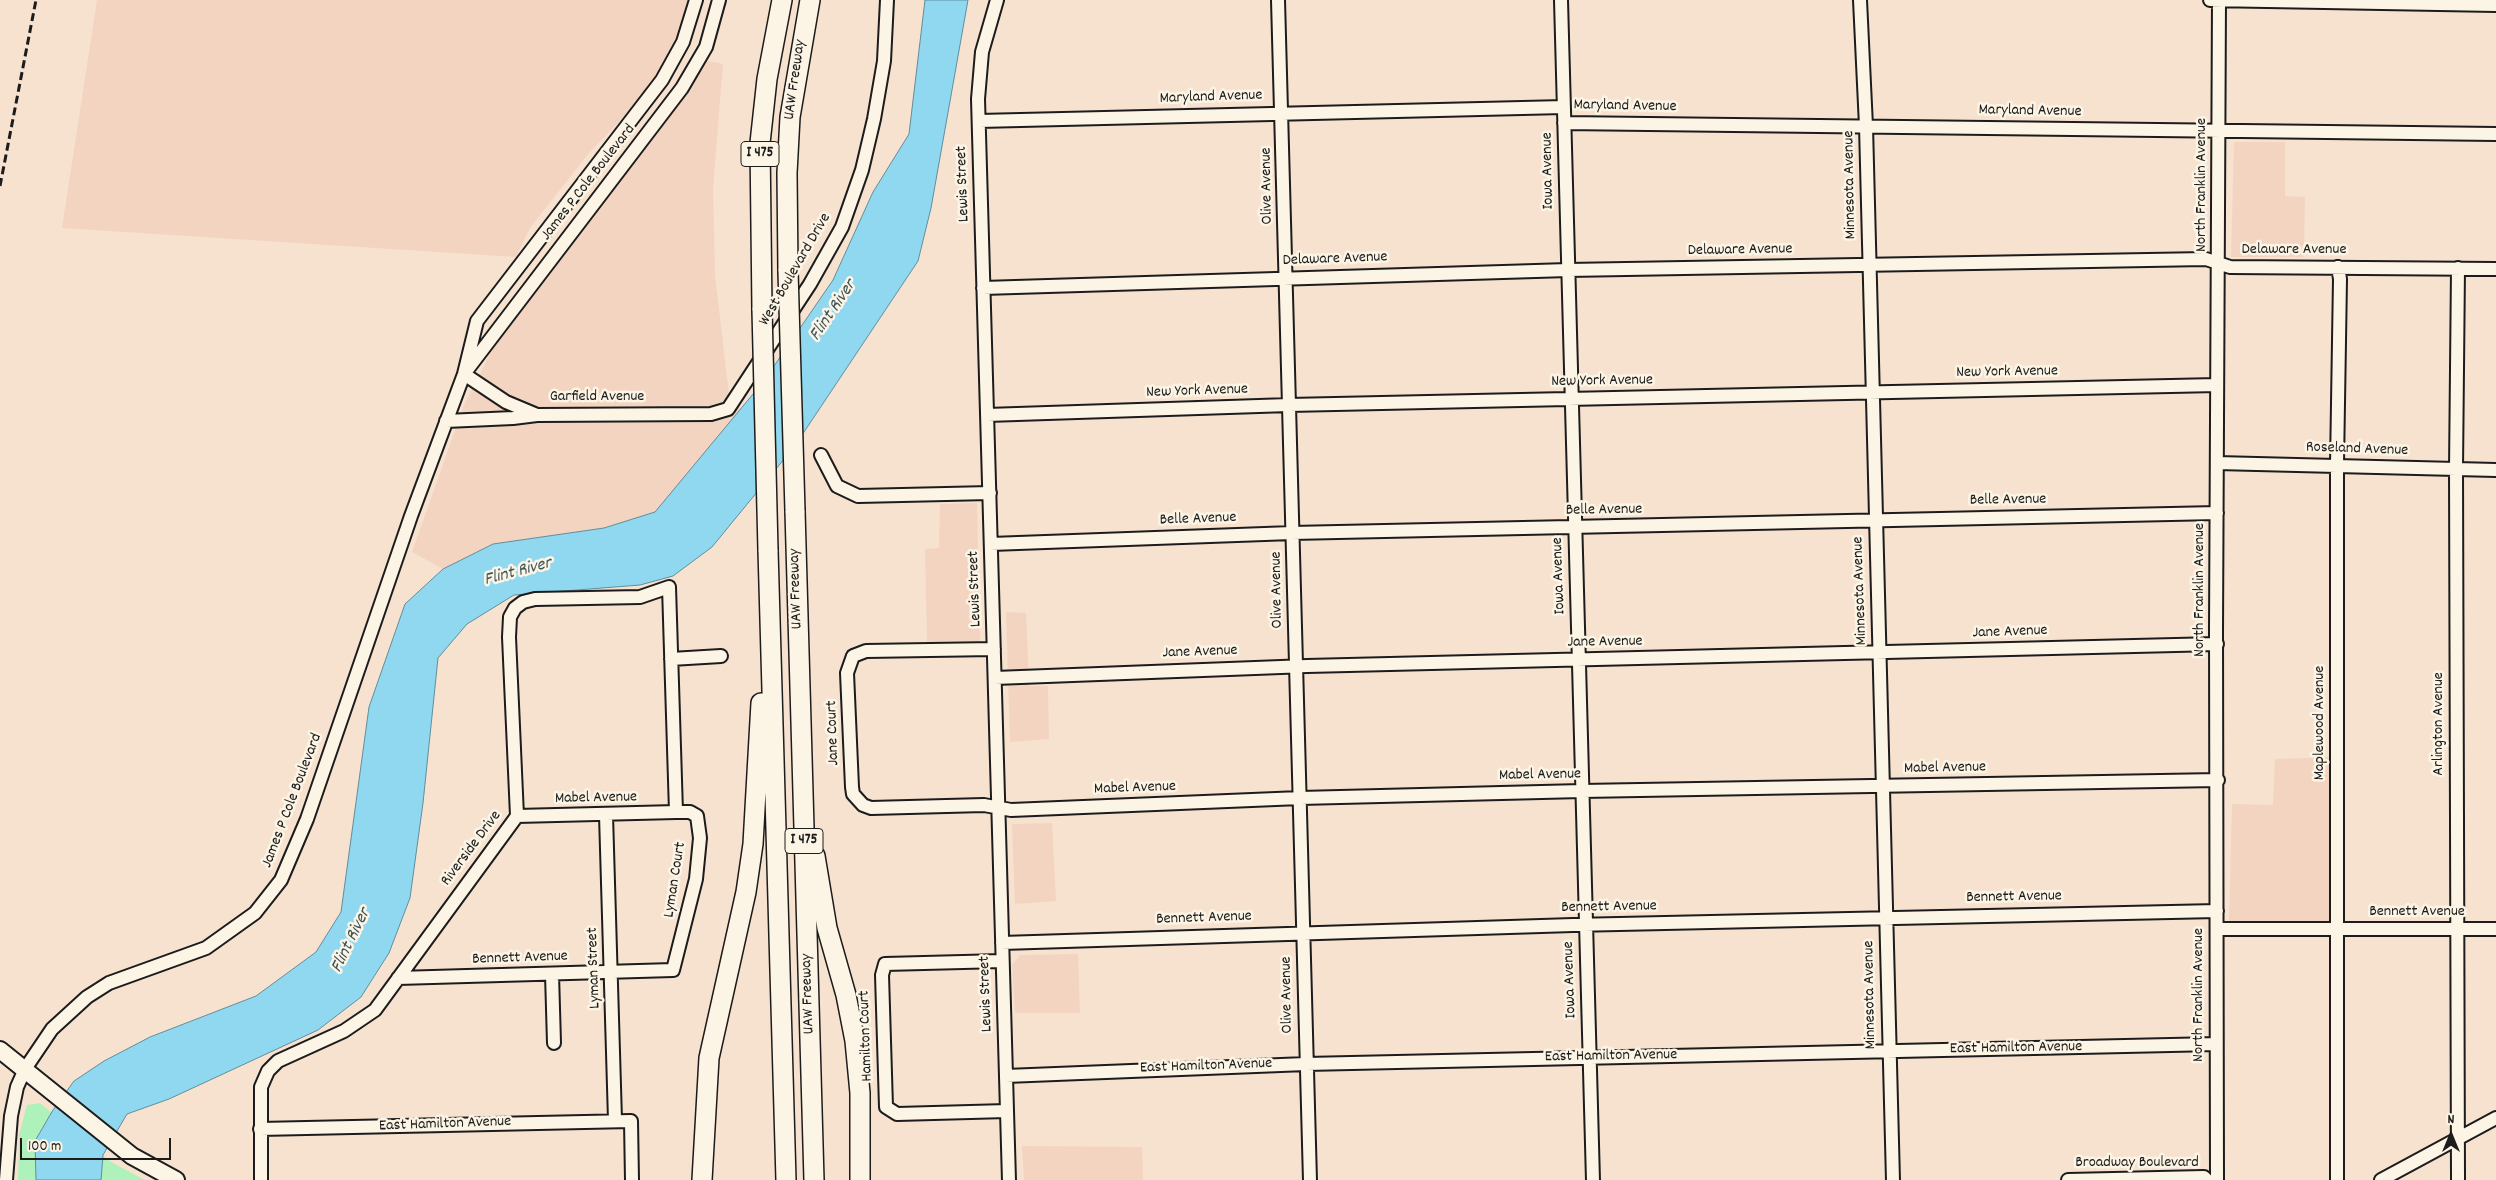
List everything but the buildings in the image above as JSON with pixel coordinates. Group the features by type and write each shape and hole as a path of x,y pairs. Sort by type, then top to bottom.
{"highway":[{"name":"UAW Freeway","path":"782,0 767,79 760,143 768,577 787,1175"},
{"name":"UAW Freeway","path":"810,0 790,118 787,172 788,271 814,1176"},
{"path":"702,1180 709,1058 746,892 753,844 768,577"},
{"path":"802,774 827,928 846,996 855,1041 860,1093 860,1180"}],"main road":[{"path":"0,1050 114,1143 152,1168 176,1180"}],"street":[{"name":"James P Cole Boulevard","path":"6,1180 11,1116 24,1069 52,1029 87,997 109,983 206,948 255,913 281,880 307,819 411,516 464,374 477,321 662,80 683,42 696,0"},
{"name":"James P Cole Boulevard","path":"464,374 682,88 706,48 719,0"},
{"name":"West Boulevard Drive","path":"711,414 728,408 810,284 842,227 862,170 874,119 884,61 887,0"},
{"name":"Lewis Street","path":"997,0 982,52 979,75 979,122 1009,1180"},
{"name":"Olive Avenue","path":"1278,0 1310,1180"},
{"name":"Iowa Avenue","path":"1561,0 1593,1180"},
{"name":"Minnesota Avenue","path":"1860,0 1866,126 1893,1180"},
{"path":"2210,0 2496,5"},
{"name":"North Franklin Avenue","path":"2217,1180 2219,0"},
{"name":"Maryland Avenue","path":"979,122 1564,107"},
{"name":"Maryland Avenue","path":"1564,123 2496,134"},
{"name":"Delaware Avenue","path":"983,288 1568,270 2206,259 2230,267 2496,269"},
{"name":"Maplewood Avenue","path":"2337,1180 2337,466 2340,279 2338,267"},
{"name":"Arlington Avenue","path":"2458,268 2456,470 2458,1180"},
{"name":"Garfield Avenue","path":"464,374 506,402 537,415 711,414"},
{"name":"New York Avenue","path":"987,415 1571,398 2218,385"},
{"path":"446,421 537,415"},
{"path":"821,455 837,486 858,496 990,493"},
{"name":"Roseland Avenue","path":"2217,463 2496,470"},
{"name":"Belle Avenue","path":"991,544 1292,533 2217,512"},
{"name":"Riverside Drive","path":"261,1180 261,1087 268,1072 278,1061 344,1031 375,1010 516,816 509,637 510,617 515,608 523,602 535,599 640,597 669,587 671,659"},
{"name":"Jane Avenue","path":"995,678 1296,666 2217,644"},
{"name":"Jane Court","path":"863,806 853,794 852,787 847,672 853,656 866,652 994,649"},
{"path":"676,812 671,659 721,656"},
{"name":"Mabel Avenue","path":"863,806 871,808 984,805 1011,810 1300,798 2218,780"},
{"name":"Mabel Avenue","path":"516,816 676,812"},
{"name":"Lyman Court","path":"673,970 696,879 700,838 697,816 690,812 676,812"},
{"name":"Lyman Street","path":"606,815 615,1120"},
{"name":"Bennett Avenue","path":"1002,943 1585,924 2217,911"},
{"name":"Bennett Avenue","path":"2217,929 2496,929"},
{"name":"Hamilton Court","path":"1002,961 884,964 882,975 886,1107 897,1114 1007,1111"},
{"name":"Bennett Avenue","path":"398,978 673,970"},
{"path":"552,974 554,1043"},
{"name":"East Hamilton Avenue","path":"1006,1076 1306,1064 2216,1044"},
{"path":"2380,1180 2496,1118"},
{"name":"East Hamilton Avenue","path":"260,1129 631,1121 632,1180"},
{"name":"Broadway Boulevard","path":"2068,1180 2204,1177 2207,1180"}],"shaded area":[{"path":"97,0 691,0 682,30 663,68 641,99 589,153 530,228 516,257 62,228"},
{"path":"705,60 723,64 713,188 715,275 729,395 741,409 655,513 604,528 493,544 443,569 412,552 464,405 496,342 668,119 698,76"},
{"path":"2234,142 2285,142 2285,196 2305,197 2304,257 2231,257"},
{"path":"977,503 980,641 927,642 925,549 939,548 940,504"},
{"path":"1006,612 1026,613 1029,686 1048,686 1049,739 1010,742"},
{"path":"2331,757 2329,922 2229,923 2232,804 2273,805 2275,759"},
{"path":"1052,823 1056,901 1015,904 1012,824"},
{"path":"1078,954 1080,1013 1015,1013 1012,965 1020,955"},
{"path":"1022,1146 1142,1147 1143,1180 1024,1180"}],"green space":[{"path":"40,1103 111,1162 145,1180 18,1180 19,1135 27,1105"}],"water":[{"name":"Flint River","path":"925,0 968,0 931,208 918,261 794,447 712,547 673,576 640,585 514,595 467,624 438,658 423,803 410,898 389,953 361,997 318,1030 169,1099 127,1114 103,1155 101,1180 36,1180 35,1141 53,1110 74,1081 104,1061 150,1037 256,996 316,952 341,912 369,707 405,604 443,569 493,544 604,528 655,512 763,382 833,280 873,192 909,134"}],"railway":[{"path":"0,186 36,0"}]}
